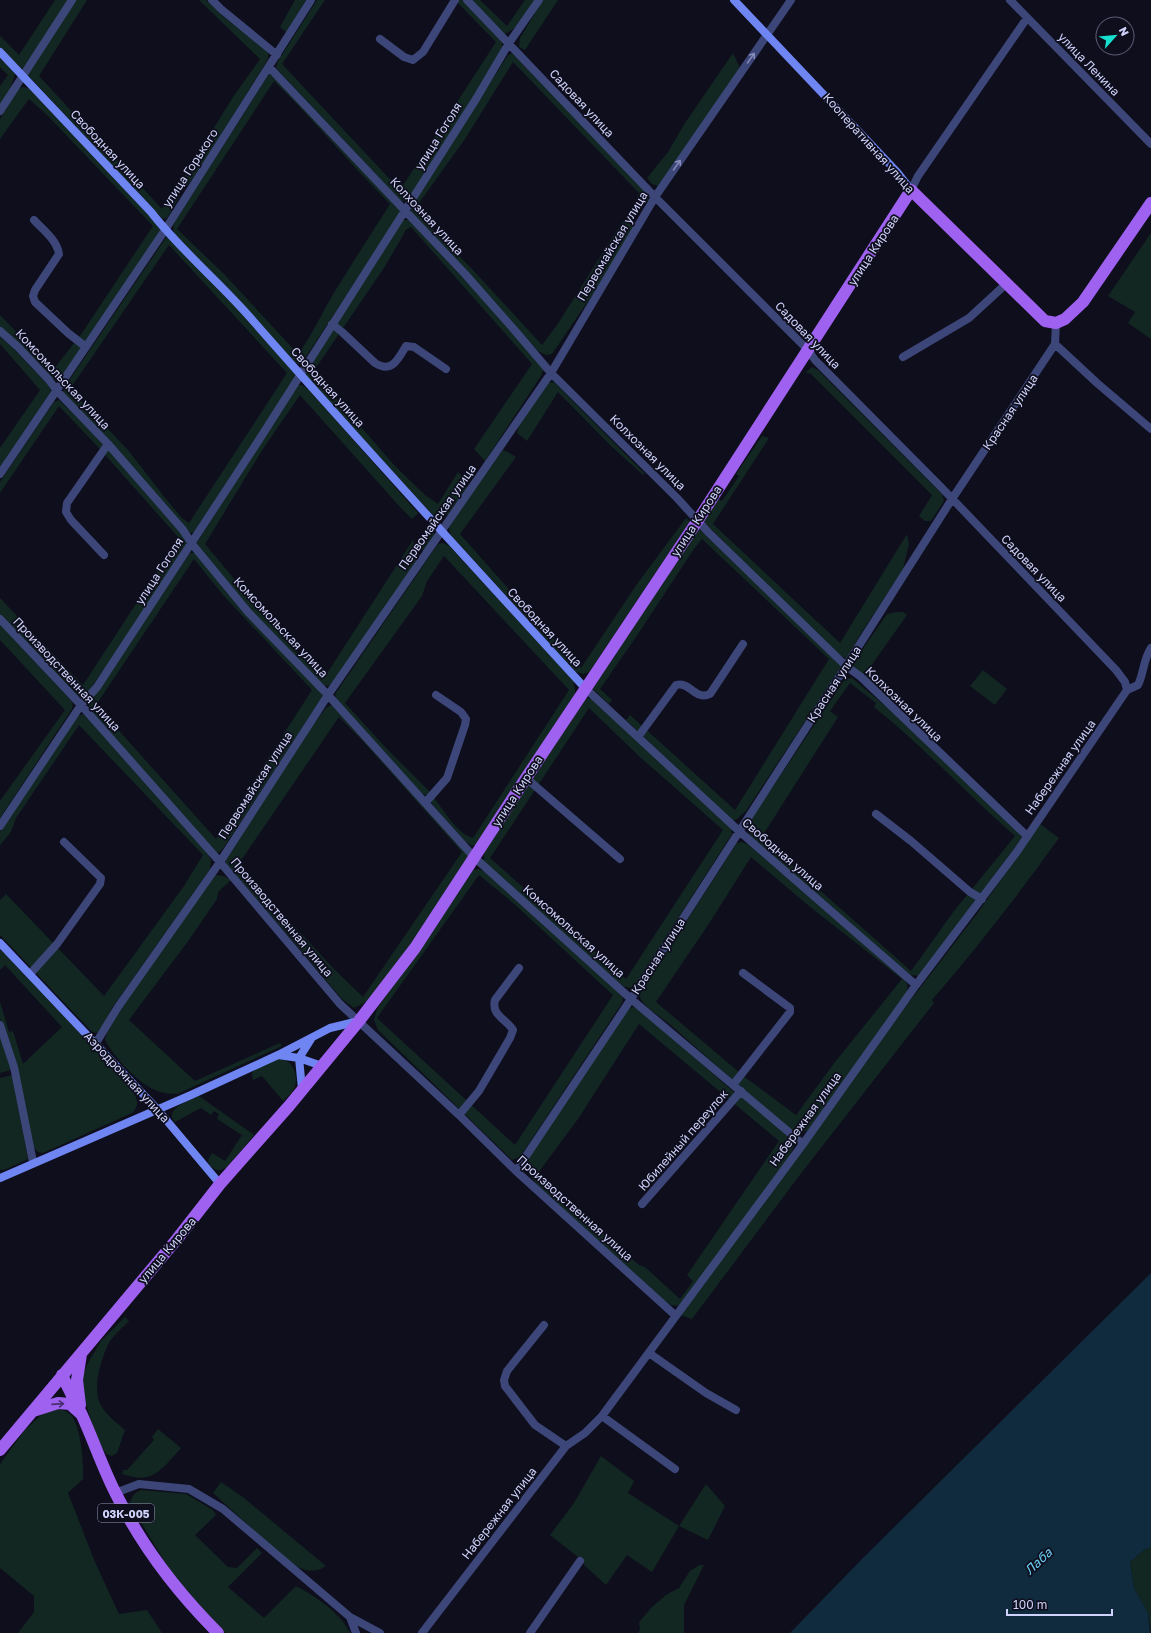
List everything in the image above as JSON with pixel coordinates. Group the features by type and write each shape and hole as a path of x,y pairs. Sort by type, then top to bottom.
{"main road":[{"name":"Кооперативная улица","path":"911,190 1045,321 1056,323"},
{"name":"улица Кирова","path":"0,1450 177,1239 220,1184 322,1066 359,1021 415,948 585,688 698,520 911,190"},
{"path":"1056,323 1065,319 1083,302 1151,203"},
{"path":"81,1414 77,1380 82,1352"},
{"name":"03К-005","path":"62,1376 81,1414 115,1493 132,1525 154,1558 195,1610 218,1633"},
{"path":"32,1412 58,1403 70,1404 81,1414"}],"street":[{"path":"0,111 72,0"},
{"path":"212,0 225,13 277,55"},
{"name":"улица Горького","path":"0,474 165,230 311,0"},
{"path":"380,39 404,57 414,60 423,52 455,0"},
{"name":"Садовая улица","path":"467,0 655,197 808,350 815,360 952,499 1116,670 1125,682 1127,690"},
{"name":"улица Гоголя","path":"0,826 81,705 97,687 192,544 299,374 476,99 509,43 539,0"},
{"name":"Кооперативная улица","path":"734,0 897,172 911,190"},
{"name":"Первомайская улица","path":"96,1042 118,1007 220,862 328,695 551,373 655,197 791,0"},
{"name":"улица Ленина","path":"1010,0 1151,144"},
{"name":"улица Кирова","path":"911,190 918,176 1027,18"},
{"name":"Свободная улица","path":"0,52 151,212 165,230 254,321 299,374 441,532 585,688 739,832 916,985"},
{"name":"Колхозная улица","path":"269,67 465,274 551,373 698,520 708,532 846,666 861,678 1027,836"},
{"path":"34,220 51,238 58,248 59,254 35,290 32,296 34,302 86,347"},
{"path":"903,357 969,318 1006,284"},
{"path":"1056,323 1055,344 1097,383 1151,429"},
{"path":"332,324 381,367 389,367 394,363 406,346 410,346 414,347 446,369"},
{"name":"Комсомольская улица","path":"0,331 39,369 57,391 108,444 183,530 192,544 248,612 328,695 474,857 631,999 803,1144"},
{"name":"Красная улица","path":"516,1171 631,999 952,499 1055,344"},
{"name":"Комсомольская улица","path":"104,554 71,520 66,512 67,503 108,444"},
{"name":"Производственная улица","path":"0,619 81,705 220,862 340,1004 459,1115 516,1171 676,1316"},
{"path":"638,737 676,685 685,685 698,696 704,697 710,694 742,644"},
{"name":"Набережная улица","path":"422,1633 566,1446 585,1433 602,1416 803,1144 916,985 982,899 1127,690 1138,686 1142,677 1144,662 1151,648"},
{"path":"425,803 447,778 466,718 461,712 436,695"},
{"path":"526,778 620,859"},
{"path":"876,814 911,841 970,892 982,899"},
{"path":"30,974 57,944 100,884 101,878 64,842"},
{"name":"Аэродромная улица","path":"0,943 96,1042 158,1109 220,1184"},
{"path":"459,1115 479,1090 510,1038 513,1030 510,1025 494,1011 493,1006 495,1000 519,968"},
{"path":"733,1085 790,1012 790,1008 743,973"},
{"path":"0,1178 278,1055 330,1028 359,1021"},
{"path":"0,1025 14,1067 34,1162"},
{"path":"330,1028 337,1030 342,1035 343,1040"},
{"path":"302,1089 299,1058 311,1038"},
{"path":"278,1055 299,1058 322,1066"},
{"name":"Юбилейный переулок","path":"642,1204 741,1091"},
{"path":"544,1325 507,1372 504,1380 505,1386 535,1425 566,1446"},
{"path":"649,1352 706,1393 736,1410"},
{"path":"602,1416 675,1469"},
{"path":"115,1493 138,1484 189,1489 222,1510 350,1617 380,1633"},
{"path":"530,1633 580,1561"},
{"path":"350,1617 356,1633"}],"green space":[{"path":"55,0 69,0 23,68 20,68 0,48 0,36 19,55"},
{"path":"76,0 87,0 39,76 162,209 175,191 180,196 167,218 163,219 155,211 28,75"},
{"path":"199,0 206,0 225,18 268,51 268,59 208,156 187,186 180,183 233,97 260,59"},
{"path":"295,0 306,0 286,32 280,27"},
{"path":"317,0 325,0 282,64 400,190 496,42 455,0 462,0 502,42 502,47 471,101 407,202 400,200 276,68 278,61"},
{"path":"472,0 480,0 507,26 525,0 535,0 518,25 514,29 504,34"},
{"path":"543,0 558,0 525,50 519,47 520,38"},
{"path":"512,53 647,193 649,201 647,204 637,197 639,193 513,62 465,139 414,210 472,269 542,345 557,325 624,219 634,227 595,291 552,354 546,355 538,351 465,269 411,214 410,208 508,55"},
{"path":"733,53 740,68 658,186 652,184 647,178 668,152 685,123"},
{"path":"0,58 15,74 10,89 0,105 0,86 8,75 0,67"},
{"path":"269,74 275,76 401,211 302,363 298,364 293,361 174,234 173,227","holes":["274,81 390,204 332,296 312,333 298,354 224,274 177,229"]},
{"path":"23,87 29,88 160,227 160,231 78,354 58,381 52,378 0,329 0,315 53,370 82,333 153,226 47,115 29,99 0,139 0,119 18,89"},
{"path":"403,220 409,220 417,228 505,323 544,369 541,376 485,461 474,449 532,364 411,227 406,230 384,268 313,372 395,466 425,495 438,504 458,472 465,479 467,488 448,514 441,519 436,518 430,512 305,376 306,370"},
{"path":"1151,233 1151,339 1128,323 1135,312 1108,296"},
{"path":"167,236 252,324 296,375 196,532 189,533 63,392 66,385","holes":["169,245 287,373 189,523 182,518 166,499 128,450 70,389"]},
{"path":"0,337 11,346 48,385 51,391 0,467 0,448 40,390 0,344"},
{"path":"812,367 818,370 942,494 944,501 931,521 925,521 919,516 932,495 810,373 808,374 806,372"},
{"path":"554,382 645,474 643,475 609,444 558,392 527,441 517,433 519,426 548,383"},
{"path":"298,385 302,385 308,389 418,513 412,519 400,507 300,395 261,452 205,544 292,648 324,678 413,540 418,560 331,685 328,686 322,685 249,610 196,544"},
{"path":"59,400 102,442 186,538 187,543 138,621 85,696 82,698 75,695 0,615 0,598 83,685 179,538 99,448 59,406 0,493 0,482 54,402"},
{"path":"762,436 769,438 713,524 840,643 907,534 909,544 903,569 846,659 833,650 704,522 717,498 722,501 739,476 736,474"},
{"path":"503,450 516,457 460,534 581,668 637,584 686,518 690,521 589,672 583,674 576,672 451,535 449,529 451,522"},
{"path":"698,528 842,665 746,811 733,821 626,720 630,715 735,810 829,659 702,539 600,689 612,700 609,704 592,688"},
{"path":"430,529 435,534 424,550 420,550 422,538"},
{"path":"443,543 449,546 573,680 575,690 575,697 477,844 472,846 464,840 432,804 432,800 434,798 456,827 467,836 473,838 569,690 444,556 427,581 422,596 345,703 386,748 430,792 426,795 422,794 337,700 335,694 438,544"},
{"path":"190,553 196,553 323,696 222,850 218,853 213,850 90,710 88,704","holes":["194,559 223,595 312,690 216,839 96,705"]},
{"path":"903,612 907,615 866,673 895,694 890,701 854,668 853,663 887,614"},
{"path":"0,624 73,703 72,709 0,818 0,801 65,710 0,640"},
{"path":"983,670 1007,689 995,705 970,686"},
{"path":"852,678 891,711 1020,834 1022,838 919,976 911,975 898,965 750,836 747,829 750,821 845,679","holes":["850,683 876,703 874,707 910,738 1015,836 954,911 911,971 761,838 838,717 830,711"]},
{"path":"586,698 592,699 731,828 732,834 635,985 630,988 623,986 610,976 484,861 484,850","holes":["589,708 640,757 723,830 626,979 490,858"]},
{"path":"331,705 336,707 469,857 391,973 368,1001 354,1008 342,999 226,863 226,859 308,731 326,708","holes":["339,717 361,739 462,852 363,997 333,968 238,865"]},
{"path":"83,714 206,851 211,860 210,869 112,1008 101,1030 96,1033 91,1031 0,935 0,900 6,894 104,996 184,886 203,855 79,725 16,818 11,832 0,845 0,832 76,717"},
{"path":"1040,824 1059,838 1044,859 981,941 932,1000 934,1003 799,1176 692,1319 680,1315 878,1043 979,911"},
{"path":"742,842 749,845 904,978 908,988 907,993 901,1003 808,1130 803,1132 797,1132 790,1129 672,1026 649,1008 641,1000 639,995 737,843","holes":["751,857 809,906 902,979 835,1062 796,1115 746,1078 656,1002 710,922"]},
{"path":"479,869 484,871 618,991 623,998 622,1003 520,1157 512,1160 378,1030 374,1020 377,1009 473,870","holes":["479,875 512,902 613,995 515,1145 377,1018"]},
{"path":"215,875 224,876 231,880 218,892 217,899 189,940 129,1020 195,1081 280,1043 282,1046 177,1094 163,1093 148,1087 134,1076 120,1061 105,1040 107,1033 126,1001"},
{"path":"0,949 125,1081 136,1097 137,1101 137,1105 132,1113 43,1153 38,1152 33,1147 0,1018 0,1002 9,1032 13,1031 23,1064 62,1027 5,965 0,970"},
{"path":"632,1007 638,1008 650,1017 730,1089 750,1102 791,1138 794,1146 789,1158 685,1300 678,1306 671,1305 664,1300 538,1186 530,1176 528,1170 529,1158 628,1010","holes":["639,1024 779,1141 687,1275 693,1281 680,1299 645,1267 639,1265 620,1249 538,1173 578,1119"]},
{"path":"0,1031 11,1070 0,1073"},
{"path":"276,1059 282,1059 290,1064 295,1073 296,1079 294,1089 283,1101 262,1076 253,1080 252,1074 253,1070"},
{"path":"12,1075 28,1159 4,1170 0,1170 0,1078"},
{"path":"199,1096 254,1135 227,1167 222,1170 215,1169 209,1164 208,1160 212,1153 225,1161 242,1135 217,1119 219,1114 214,1111 211,1115 201,1108 175,1122 172,1117 172,1113 175,1109"},
{"path":"125,1317 129,1321 110,1341 104,1354 99,1370 97,1387 97,1394 103,1409 125,1430 117,1453 112,1456 106,1454 97,1439 85,1401 81,1380 88,1363 101,1341"},
{"path":"57,1409 71,1415 74,1420 79,1436 82,1455 83,1479 68,1493 95,1562 119,1614 147,1610 162,1633 18,1633 34,1612 34,1596 0,1568 0,1464 24,1431 43,1413"},
{"path":"158,1429 181,1448 166,1465 152,1476 141,1478 122,1474 123,1470 127,1470 154,1440 152,1437"},
{"path":"601,1456 634,1481 628,1493 679,1526 652,1572 627,1555 606,1585 584,1565 583,1561 550,1535 574,1503"},
{"path":"221,1482 244,1498 326,1566 312,1571 303,1569 289,1562 213,1493"},
{"path":"706,1484 725,1506 708,1540 679,1526"},
{"path":"141,1490 186,1494 213,1510 216,1515 195,1535 228,1567 237,1568 257,1548 262,1553 228,1587 264,1618 296,1586 319,1600 334,1612 350,1633 226,1633 187,1591 169,1568 152,1541 130,1503 134,1495"},
{"path":"1151,1547 1151,1633 1148,1613 1134,1588 1130,1562 1144,1550"},
{"path":"699,1565 704,1565 684,1605 684,1633 638,1633 640,1630 639,1622 652,1607 666,1595 679,1588 690,1571"}],"water":[{"name":"Лаба","path":"1151,1273 1151,1547 1144,1550 1130,1562 1134,1588 1148,1613 1150,1633 790,1633 863,1558"}]}
